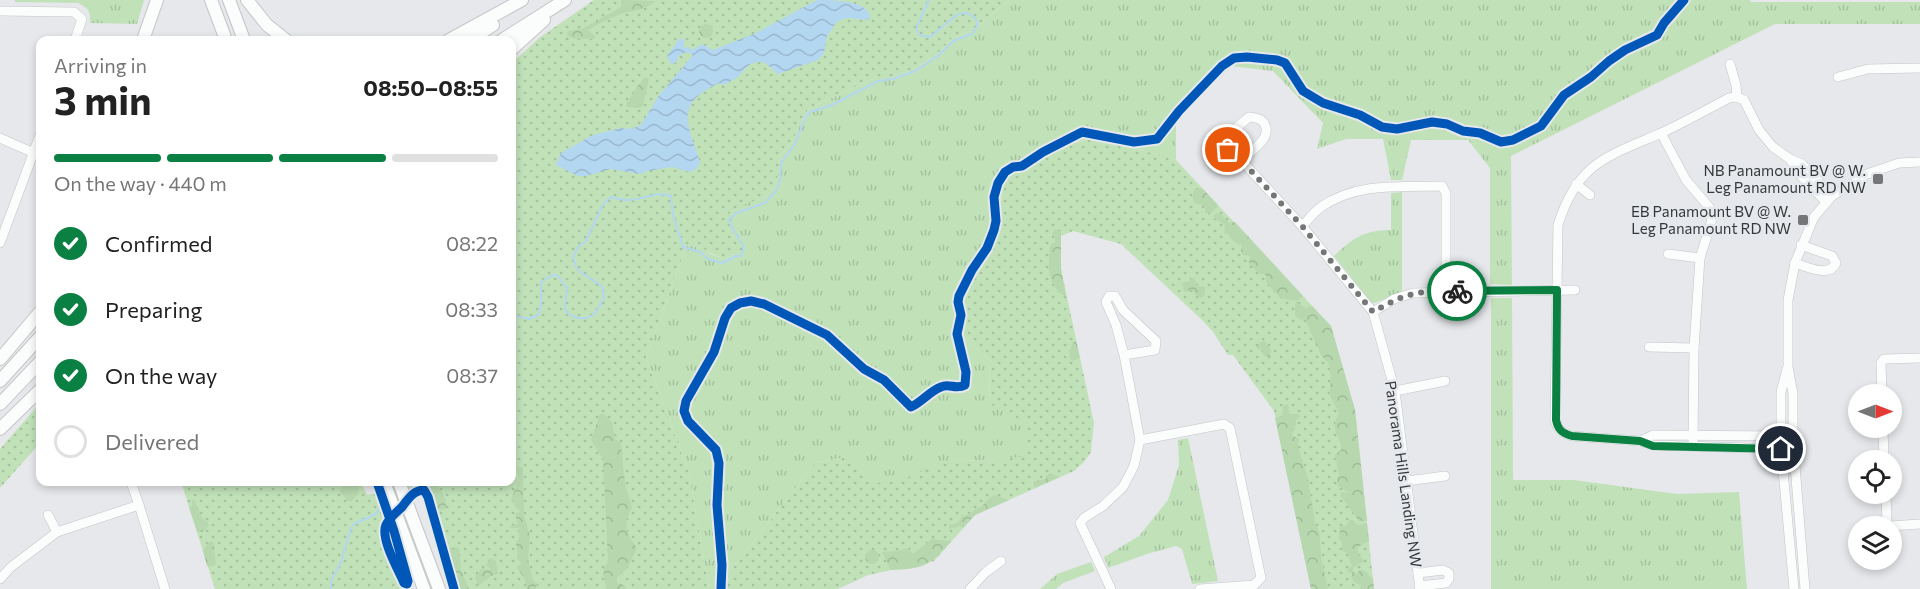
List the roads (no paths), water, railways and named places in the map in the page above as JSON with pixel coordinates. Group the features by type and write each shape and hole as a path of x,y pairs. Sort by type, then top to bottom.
{"main road":[{"path":"144,36 157,0"},
{"path":"211,0 224,36"},
{"path":"229,0 242,36"},
{"path":"247,0 267,25 281,36"},
{"path":"455,36 522,0"},
{"path":"476,36 529,0"},
{"path":"508,36 566,0"},
{"path":"516,45 566,0"},
{"path":"0,359 36,317"},
{"path":"0,381 36,341"},
{"path":"0,404 36,366"},
{"path":"0,429 36,394"},
{"path":"385,486 423,589"},
{"path":"400,486 439,589"}],"street":[{"path":"0,11 74,12 82,19 76,36"},
{"path":"1730,64 1737,97"},
{"path":"1838,77 1868,69 1920,68"},
{"path":"1792,441 1781,449 1653,446 1640,441 1572,436 1562,433 1557,427 1556,420 1558,225 1565,204 1576,184 1591,167 1616,151 1661,133 1729,98 1737,97 1744,100 1759,130 1773,147 1802,164 1829,199"},
{"name":"Panorama Hills Landing NW","path":"1241,160 1265,138 1267,129 1264,122 1257,118 1248,117 1229,134 1226,141 1228,150 1241,160 1302,226 1373,312 1395,392 1420,588"},
{"path":"1661,133 1686,180 1709,207 1712,214 1700,258 1694,348 1693,447"},
{"path":"0,138 34,153"},
{"path":"0,243 36,147"},
{"path":"1805,589 1792,441 1792,394 1788,367 1788,300 1795,264 1814,217 1829,199 1867,174 1899,163 1920,162"},
{"path":"1576,184 1590,195"},
{"path":"1302,226 1320,208 1342,195 1366,188 1442,186 1446,193 1446,291"},
{"path":"1795,264 1823,271 1832,270 1835,267 1836,263 1832,256 1801,245"},
{"path":"1668,254 1700,258"},
{"path":"1373,312 1394,299 1413,293 1575,290"},
{"path":"1111,589 1080,523 1123,487 1134,466 1140,440 1124,355 1116,325 1106,302 1109,296 1115,296 1123,310 1156,340 1155,350 1124,355"},
{"path":"1649,347 1694,348"},
{"path":"1882,384 1881,363 1884,359 1920,358"},
{"path":"1788,367 1781,392 1781,449 1794,589"},
{"path":"1395,392 1445,381"},
{"path":"1140,440 1224,424 1230,428 1261,578 1254,585 1200,589"},
{"path":"1640,441 1653,435 1781,436 1792,441"},
{"path":"1407,481 1445,476"},
{"path":"132,486 165,589"},
{"path":"1886,504 1887,524 1890,526 1920,524"},
{"path":"0,579 11,567 57,532 139,505"},
{"path":"48,515 57,532"},
{"path":"970,589 986,572 1001,561"},
{"path":"1418,573 1443,570 1449,573 1446,583 1420,588"}],"water":[{"path":"817,0 857,4 868,11 870,17 868,20 842,19 836,23 827,36 824,53 818,60 778,74 764,62 754,63 736,78 724,85 720,83 715,85 694,99 689,108 688,125 700,163 696,169 690,172 672,167 640,174 611,169 578,176 556,165 561,153 593,135 621,128 631,129 641,125 658,97 693,55 687,52 671,64 667,56 679,39 684,39 684,48 688,47 692,50 702,44 713,50 756,33"}],"waterway":[{"path":"516,316 529,319 538,315 541,306 541,282 557,275 567,288 565,308 570,315 582,318 596,312 604,297 602,286 580,272 573,257 578,247 586,241 603,204 611,197 626,200 660,194 671,196 673,215 683,247 700,252 708,259 723,263 736,256 741,256 744,247 729,220 736,213 765,203 776,191 780,181 781,163 795,144 806,116 810,112 832,105 878,81 893,79 915,71 938,56 953,41 972,34 977,27 974,17 967,13 958,14 930,37 920,35 917,26 929,0"},
{"path":"331,589 331,581 341,562 351,528 354,524 376,514 385,499"}],"place":[{"name":"NB Panamount BV @ W. Leg Panamount RD NW","path":"1878,179"},
{"name":"EB Panamount BV @ W. Leg Panamount RD NW","path":"1803,220"}]}
